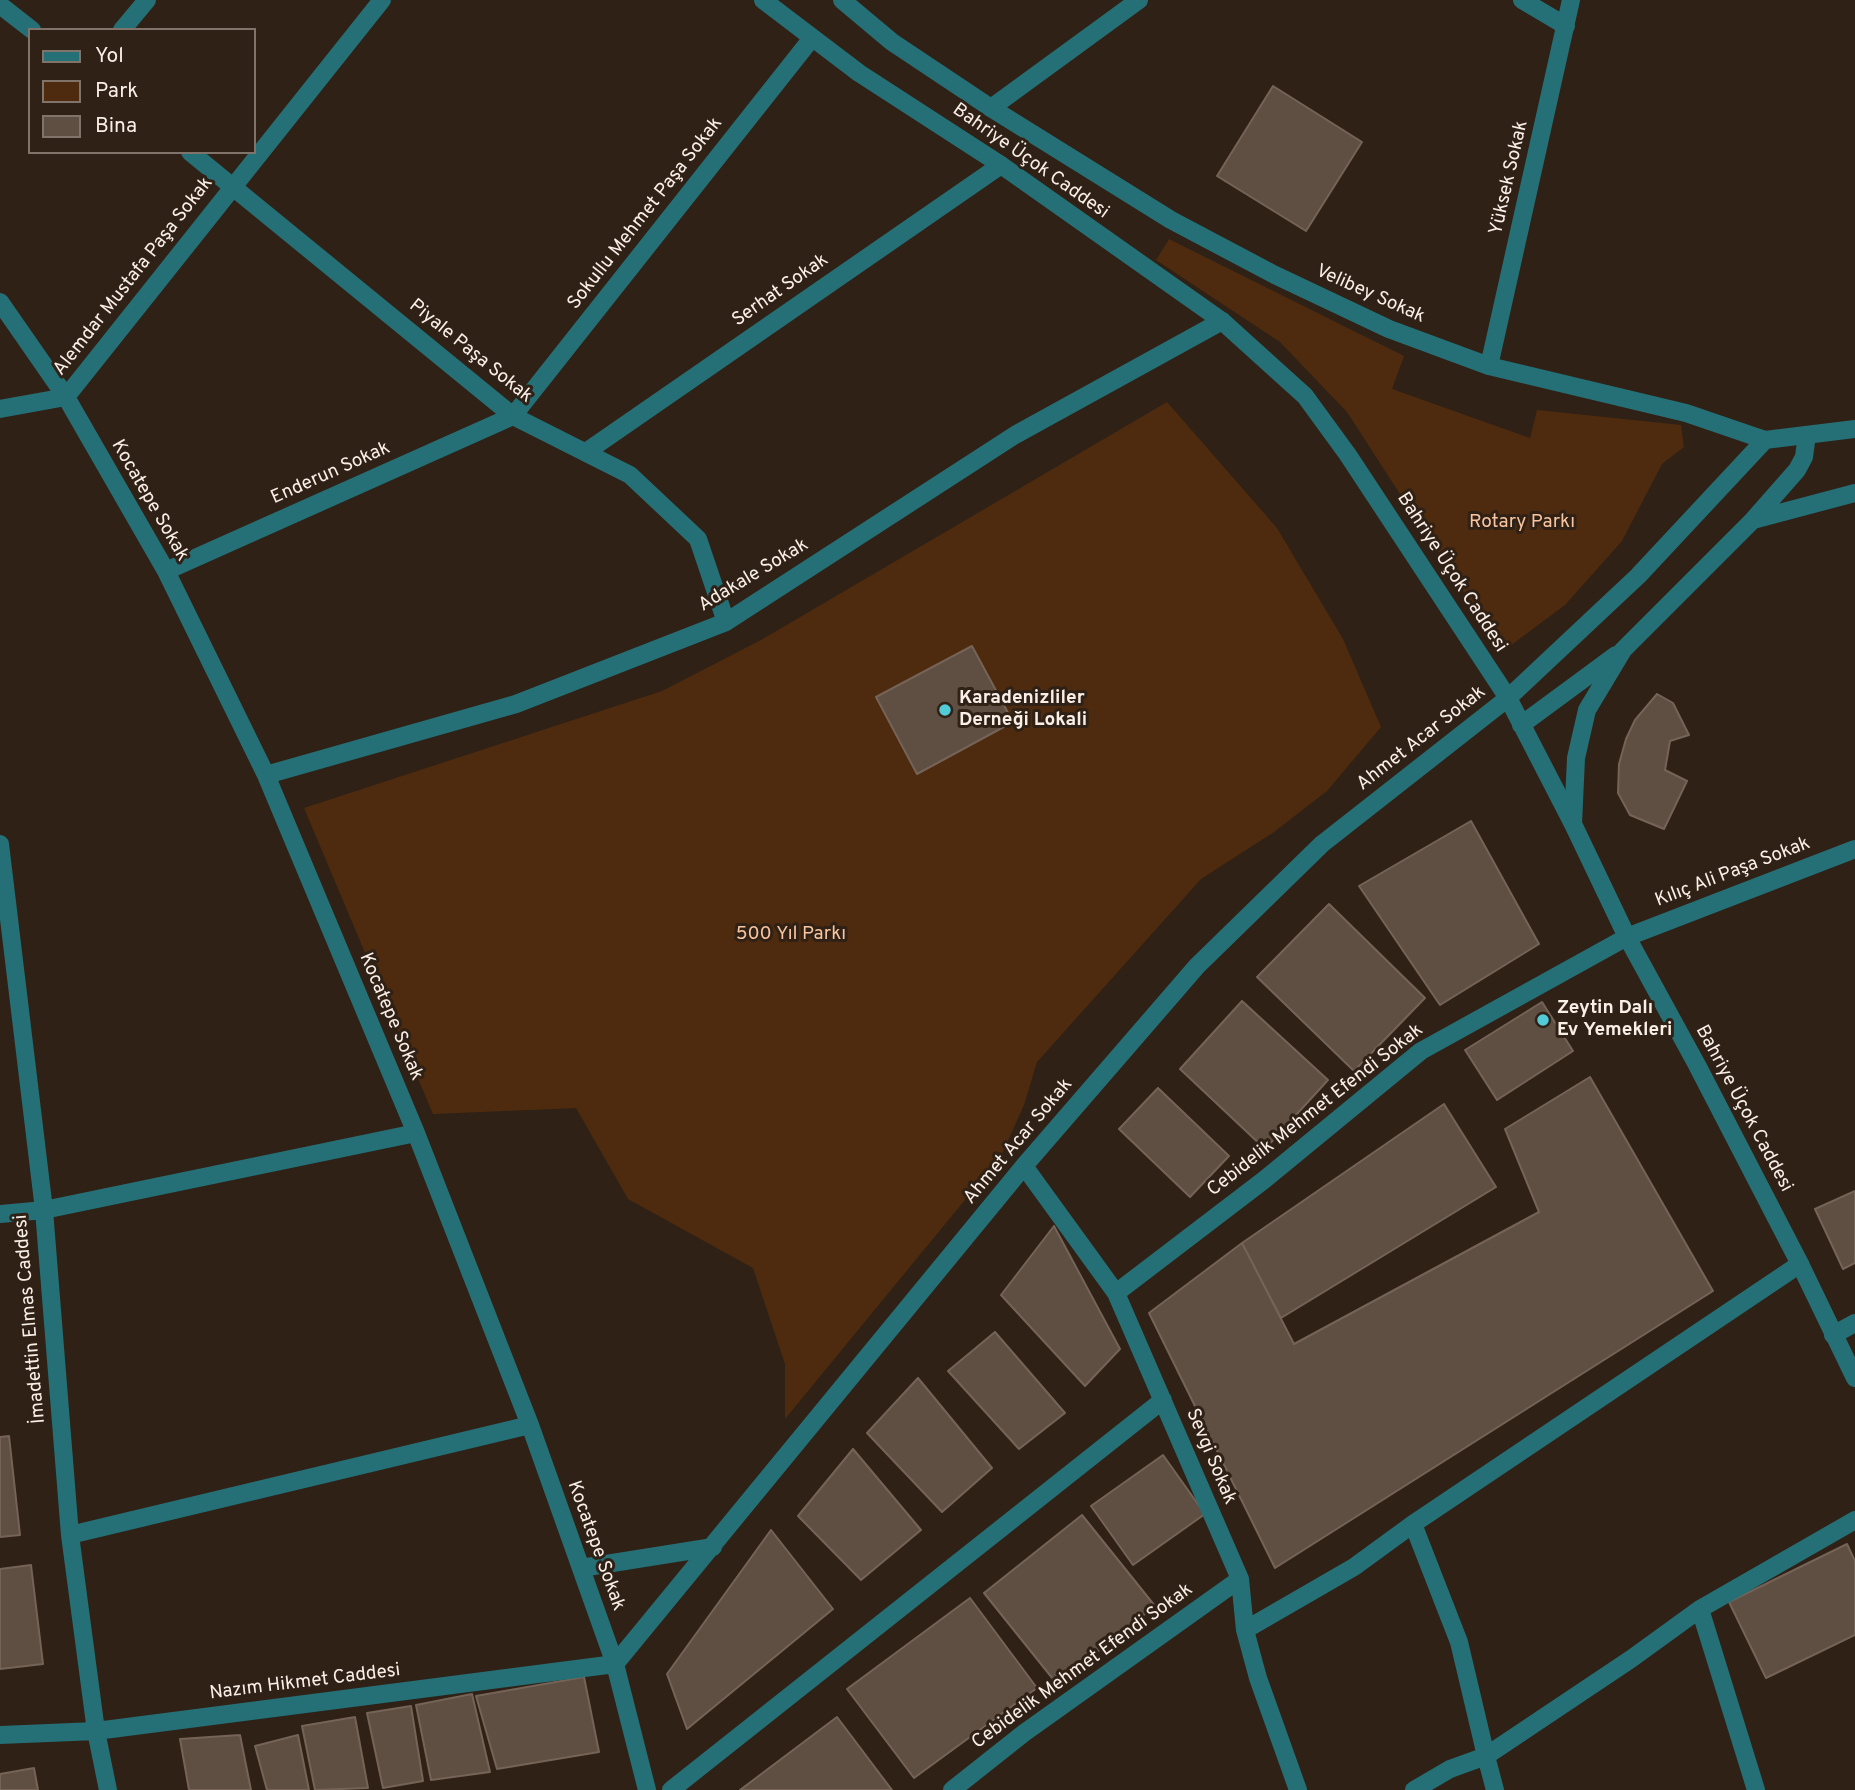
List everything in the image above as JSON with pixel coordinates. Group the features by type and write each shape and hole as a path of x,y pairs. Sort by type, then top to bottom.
{"street":[{"path":"124,28 147,0"},
{"name":"Alemdar Mustafa Paşa Sokak","path":"0,409 66,397 382,0"},
{"name":"Bahriye Üçok Caddesi","path":"763,0 859,73 1001,164 1222,321 1305,396 1348,455 1508,698 1627,937 1698,1065 1800,1264 1855,1378"},
{"name":"Bahriye Üçok Caddesi","path":"842,0 892,41 991,108"},
{"path":"991,108 1139,0"},
{"path":"1522,0 1566,26"},
{"name":"Yüksek Sokak","path":"1489,366 1571,0"},
{"path":"0,5 29,28"},
{"name":"Sokullu Mehmet Paşa Sokak","path":"513,416 812,38"},
{"name":"Velibey Sokak","path":"991,108 1171,220 1275,275 1389,329 1489,366 1686,413 1765,440 1855,429"},
{"name":"Piyale Paşa Sokak","path":"193,154 513,416 630,475 698,539 726,622"},
{"name":"Serhat Sokak","path":"586,452 1001,164"},
{"name":"Kocatepe Sokak","path":"0,302 66,397 166,571 266,775 416,1133 530,1425 615,1664 647,1790"},
{"name":"Adakale Sokak","path":"266,775 516,704 726,622 1015,436 1222,321"},
{"name":"Enderun Sokak","path":"166,571 513,416"},
{"path":"1521,725 1623,650 1753,520 1797,470 1804,457 1805,435"},
{"path":"1508,698 1638,576 1765,440"},
{"path":"1753,520 1855,493"},
{"path":"1573,824 1576,758 1587,710 1623,650"},
{"name":"Ahmet Acar Sokak","path":"615,1664 1024,1166 1197,966 1322,844 1508,698"},
{"name":"İmadettin Elmas Caddesi","path":"0,844 44,1210 70,1535 96,1731 108,1790"},
{"name":"Kılıç Ali Paşa Sokak","path":"1627,937 1855,849"},
{"name":"Cebidelik Mehmet Efendi Sokak","path":"1116,1293 1264,1180 1421,1051 1627,937"},
{"path":"0,1214 44,1210 416,1133"},
{"name":"Sevgi Sokak","path":"1024,1166 1116,1293 1163,1400 1240,1578 1245,1630 1258,1678 1298,1790"},
{"path":"1245,1630 1354,1567 1413,1524 1800,1264"},
{"path":"1833,1335 1855,1323"},
{"path":"671,1790 1163,1400"},
{"path":"70,1535 530,1425"},
{"path":"1414,1790 1450,1769 1486,1756 1631,1659 1700,1609 1855,1520"},
{"path":"1413,1524 1459,1642 1495,1790"},
{"path":"581,1569 713,1547"},
{"name":"Cebidelik Mehmet Efendi Sokak","path":"952,1790 1024,1733 1240,1578"},
{"path":"1700,1609 1756,1790"},
{"name":"Nazım Hikmet Caddesi","path":"0,1735 96,1731 615,1664"}],"green space":[{"name":"Rotary Parkı","path":"1169,239 1404,356 1392,389 1530,438 1537,410 1681,425 1684,447 1662,464 1622,541 1565,605 1502,652 1347,412 1280,342 1156,260"},
{"name":"500 Yıl Parkı","path":"1167,402 1277,528 1343,639 1381,727 1327,791 1274,832 1201,879 1037,1062 1024,1105 1001,1156 785,1419 785,1364 753,1268 628,1199 576,1108 433,1114 304,808 662,691 761,640"}],"building":[{"path":"1273,86 1362,142 1306,231 1217,176"},
{"name":"Karadenizliler Derneği Lokali","path":"972,646 1013,722 917,774 876,697"},
{"path":"1657,694 1673,703 1689,735 1670,741 1665,770 1687,781 1664,829 1630,815 1618,793 1619,764 1626,739 1635,720"},
{"path":"1471,821 1539,944 1440,1005 1359,886"},
{"path":"1329,904 1425,998 1354,1071 1257,977"},
{"path":"1242,1001 1328,1080 1265,1149 1180,1069"},
{"path":"1542,1002 1573,1051 1497,1100 1465,1050"},
{"path":"1590,1077 1713,1291 1275,1568 1149,1313 1242,1243 1294,1344 1539,1212 1505,1129"},
{"path":"1158,1088 1229,1156 1190,1197 1119,1129"},
{"path":"1444,1104 1496,1187 1281,1318 1242,1243"},
{"path":"1855,1191 1855,1263 1843,1269 1815,1209"},
{"path":"1054,1226 1120,1349 1085,1386 1001,1295"},
{"path":"995,1332 1065,1413 1019,1449 948,1371"},
{"path":"918,1378 992,1468 942,1512 867,1433"},
{"path":"9,1436 20,1535 0,1537 0,1437"},
{"path":"853,1449 921,1530 861,1580 798,1516"},
{"path":"1163,1455 1205,1514 1133,1565 1091,1506"},
{"path":"1082,1515 1155,1606 1057,1684 984,1593"},
{"path":"771,1530 833,1609 687,1729 667,1674"},
{"path":"1847,1544 1855,1561 1855,1635 1766,1678 1729,1602"},
{"path":"31,1565 43,1664 0,1669 0,1569"},
{"path":"970,1598 1037,1688 914,1778 847,1689"},
{"path":"584,1677 599,1752 497,1769 476,1696"},
{"path":"472,1694 490,1772 431,1780 416,1705"},
{"path":"411,1706 423,1781 383,1788 367,1713"},
{"path":"355,1717 368,1788 315,1790 302,1726"},
{"path":"837,1717 892,1790 740,1790"},
{"path":"240,1735 251,1790 189,1790 180,1739"},
{"path":"298,1735 309,1790 267,1790 255,1746"},
{"path":"34,1768 38,1790 0,1790 0,1774"}],"place":[{"name":"Karadenizliler Derneği Lokali","path":"945,710"},
{"name":"Zeytin Dalı Ev Yemekleri","path":"1543,1020"}]}
